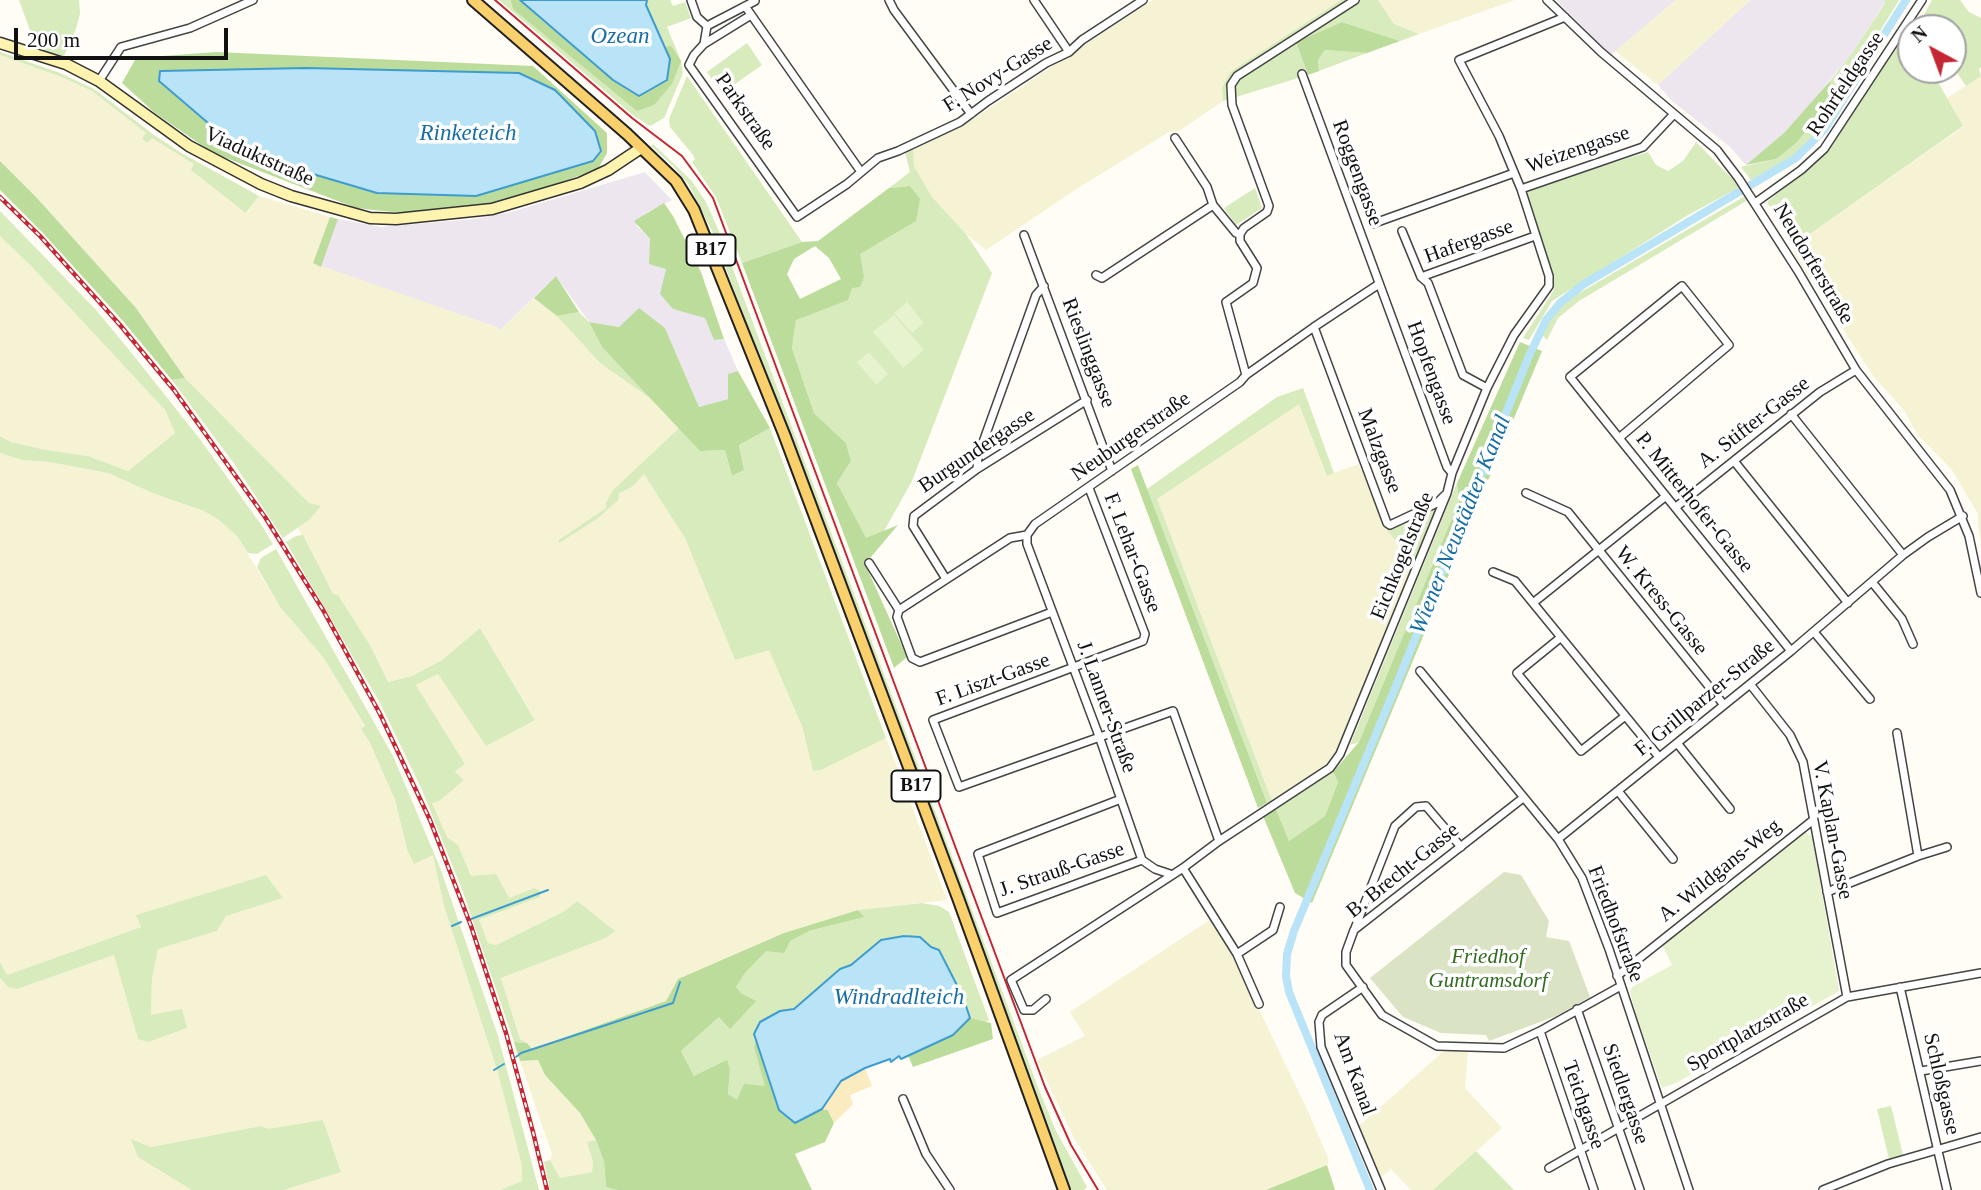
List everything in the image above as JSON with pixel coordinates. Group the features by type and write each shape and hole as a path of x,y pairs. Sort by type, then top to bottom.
{"main road":[{"name":"B17","path":"473,0 554,69 676,181 705,234 784,434 958,898 1063,1190"}],"street":[{"path":"99,81 121,47 190,28 253,0"},
{"path":"691,0 697,17 707,26 755,1"},
{"path":"889,0 971,114"},
{"path":"1034,0 1069,51"},
{"name":"F. Novy-Gasse","path":"797,217 878,158 952,126 1143,0"},
{"path":"1246,375 1226,302 1253,283 1257,268 1240,241 1240,234 1244,228 1267,212 1269,206 1232,105 1231,85 1237,76 1355,0"},
{"name":"Neudorferstraße","path":"1547,0 1601,52 1717,150 1739,179 1856,370 1950,490 1963,516 1981,593"},
{"name":"Rohrfeldgasse","path":"1754,202 1801,170 1824,149 1922,0"},
{"path":"745,6 861,172"},
{"path":"704,44 751,15"},
{"name":"Eichkogelstraße","path":"1046,999 1032,1010 1024,1010 1011,980 1330,768 1340,754 1487,388 1514,335 1549,285 1549,276 1521,189 1499,136 1459,60 1565,18"},
{"name":"Parkstraße","path":"707,26 704,44 689,65 797,217"},
{"name":"Viaduktstraße","path":"0,43 66,64 99,81 189,146 224,166 291,196 370,218 450,215 517,203 608,170 641,148"},
{"name":"Roggengasse","path":"1302,74 1379,284"},
{"name":"Weizengasse","path":"1521,189 1643,147 1674,114"},
{"path":"1175,138 1207,187 1213,205 1236,233 1240,234"},
{"path":"1372,224 1514,173"},
{"path":"1096,275 1102,278 1213,205"},
{"path":"1402,231 1421,277"},
{"name":"Rieslinggasse","path":"1024,235 1112,471"},
{"name":"Hafergasse","path":"1487,388 1463,375 1428,283 1421,277 1535,236"},
{"name":"Neuburgerstraße","path":"899,610 1010,538 1027,535 1035,524 1379,284"},
{"name":"Hopfengasse","path":"1379,284 1447,467 1452,473"},
{"name":"Rieslinggasse","path":"977,468 978,456 1036,295 1044,286"},
{"name":"P. Mitterhofer-Gasse","path":"1619,438 1729,345 1682,286 1570,377 1619,438 1666,496 1676,507 1791,651"},
{"name":"Malzgasse","path":"1314,327 1388,524 1437,503 1447,493"},
{"name":"A. Stifter-Gasse","path":"1676,507 1791,414 1856,370"},
{"name":"Burgundergasse","path":"946,579 913,526 914,516 977,468 1087,400"},
{"path":"1791,414 1903,555"},
{"path":"1734,461 1848,603"},
{"name":"F. Lehar-Gasse","path":"1074,668 1143,641 1145,634 1088,488"},
{"name":"W. Kress-Gasse","path":"1526,492 1568,512 1724,705"},
{"path":"1533,603 1666,496"},
{"name":"F. Grillparzer-Straße","path":"1558,839 1791,651 1903,555 1963,516"},
{"name":"J. Lanner-Straße","path":"1027,535 1027,544 1142,860"},
{"path":"869,563 899,610 897,617 912,658 920,662 1052,612"},
{"path":"1493,572 1515,581 1659,757"},
{"path":"1872,582 1902,619 1913,644"},
{"path":"1814,632 1870,699"},
{"path":"1560,638 1517,673 1581,751 1624,717"},
{"name":"F. Liszt-Gasse","path":"1074,668 933,720 959,787 1099,736"},
{"name":"Friedhofstraße","path":"1420,671 1558,839 1582,878 1618,976 1689,1190"},
{"name":"V. Kaplan-Gasse","path":"1750,684 1790,735 1803,762 1847,997"},
{"path":"1099,736 1173,711 1219,841"},
{"path":"1897,733 1919,856"},
{"path":"1677,743 1731,809"},
{"path":"1618,791 1673,859"},
{"name":"B. Brecht-Gasse","path":"1363,987 1346,965 1346,953 1354,930 1523,798"},
{"name":"J. Strauß-Gasse","path":"1121,799 978,854 997,913 1142,860"},
{"path":"1354,930 1395,826 1416,807 1426,806 1461,847"},
{"name":"A. Wildgans-Weg","path":"1618,976 1812,821"},
{"path":"1827,892 1947,847"},
{"path":"1142,860 1154,869 1170,874"},
{"path":"1183,868 1237,954 1259,1004"},
{"path":"1237,954 1273,930 1280,907"},
{"name":"Sportplatzstraße","path":"1549,1168 1847,997 1981,973"},
{"path":"1363,987 1382,1015 1437,1046 1504,1048 1540,1031 1620,985"},
{"name":"Am Kanal","path":"1363,987 1322,1015 1319,1022 1321,1047 1381,1190"},
{"name":"Schloßgasse","path":"1900,987 1947,1190"},
{"name":"Siedlergasse","path":"1577,1009 1640,1190"},
{"name":"Teichgasse","path":"1540,1031 1594,1190"},
{"path":"1920,1071 1981,1061"},
{"path":"903,1099 926,1154 950,1190"},
{"path":"1823,1190 1888,1164 1981,1137"}],"shaded area":[{"path":"1153,0 1341,0 1230,72 1222,88 1223,101 1179,131 1169,132 1078,188 986,250 966,234 932,197 914,166 913,148 973,119"},
{"path":"1378,0 1515,0 1419,34 1394,24"},
{"path":"1556,0 1676,0 1611,55"},
{"path":"1676,0 1750,0 1658,85 1615,51"},
{"path":"1750,0 1885,2 1852,53 1803,113 1746,165 1729,146 1672,101 1658,85"},
{"path":"0,55 92,91 146,133 142,138 147,142 151,137 195,164 192,170 247,213 259,196 330,217 313,263 496,327 499,331 534,298 557,316 600,363 654,401 679,428 613,490 606,508 618,493 632,487 644,473 685,538 735,660 769,649 802,726 813,771 821,770 886,738 947,900 858,910 784,933 678,979 666,1001 532,1049 520,1039 501,978 606,938 614,931 577,901 565,911 496,945 488,943 478,921 540,897 533,888 509,898 471,876 458,845 447,837 432,803 464,780 455,770 465,764 416,685 438,674 486,746 535,719 480,628 442,660 412,676 388,682 370,645 338,595 333,594 297,526 310,519 320,506 309,503 185,378 136,308 0,161","holes":["606,508 597,519 559,542"]},
{"path":"1981,76 1981,544 1978,514 1952,470 1917,434 1904,410 1874,377 1795,255 1793,246 1963,127 1947,98"},
{"path":"645,172 672,200 648,212 637,226 650,239 666,269 673,309 705,317 714,340 724,339 738,371 728,374 728,399 699,407 665,328 619,327 589,322 556,276 499,331 496,327 321,267 338,219 381,227 474,219 511,212"},
{"path":"0,236 165,410 175,433 128,471 88,456 46,450 11,442 0,436"},
{"path":"1299,403 1327,475 1359,464 1386,529 1414,562 1341,744 1326,764 1272,801 1157,499"},
{"path":"0,453 22,460 108,473 155,494 204,511 237,536 280,607 323,657 365,727 361,729 395,800 407,849 415,864 433,854 444,906 498,1073 522,1166 522,1181 500,1190 284,1190 341,1172 323,1120 268,1130 261,1126 151,1147 132,1139 192,1190 0,1190 0,978 8,987 17,989 114,955 138,1039 151,1015 152,979 158,949 217,931 225,916 283,898 266,875 137,915 141,927 7,975 0,962"},
{"path":"1211,919 1238,966 1329,1160 1327,1165 1266,1190 1107,1190 1075,1140 1037,1060 1085,1036 1070,1012"},
{"path":"1445,1050 1468,1051 1465,1088 1502,1128 1433,1190 1411,1190 1391,1169 1380,1178 1359,1126"},
{"path":"538,1060 545,1075 580,1113 596,1140 587,1142 593,1162 592,1172 560,1178 550,1160 552,1154 520,1061"}],"green space":[{"path":"19,0 79,0 80,14 76,29 63,58 36,47"},
{"name":"Ozean","path":"499,0 670,0 673,6 685,2 691,18 667,27 683,73 664,118 650,126 634,116"},
{"path":"511,0 520,0 545,23 670,59 665,47 671,46 681,61 672,84 654,105 637,111 513,9"},
{"path":"1341,0 1378,0 1394,24 1419,34 1400,41 1342,22 1296,42 1308,75 1223,101 1222,88 1230,72"},
{"path":"1884,0 1899,0 1819,131 1796,154 1751,180 1741,167 1776,159 1832,98 1830,81 1852,53 1885,3"},
{"path":"1932,0 1960,0 1969,12 1981,18 1981,76 1966,86 1965,84 1967,84 1967,14 1924,14"},
{"path":"1342,22 1400,41 1367,53 1325,50 1318,60 1319,71 1308,75 1296,42"},
{"path":"747,43 762,65 722,93 707,72"},
{"path":"1897,46 1897,84 1939,84 1963,126 1793,246 1767,202 1824,154"},
{"path":"1325,50 1367,53 1319,71 1318,60"},
{"path":"0,52 60,73 94,89 183,154 259,196 246,213 191,170 194,164 152,138 147,143 142,138 146,133 92,91 0,55"},
{"name":"Rinketeich","path":"216,52 533,66 607,133 607,153 598,169 505,202 402,213 356,208 213,153 155,113 122,83 136,58","holes":["306,68 279,164 228,140 159,80 161,71"]},
{"path":"687,76 802,242 742,263 716,197 692,162 695,159 693,155 670,127 669,119"},
{"path":"1830,81 1832,98 1797,142 1776,159 1746,165 1785,132"},
{"path":"1696,142 1740,187 1688,215 1552,301 1529,340 1523,338 1554,290 1552,272 1527,195 1530,188 1648,152 1656,165 1668,171 1683,161"},
{"path":"653,144 691,180 706,202 718,229 1039,1090 1056,1131 1087,1187 1084,1190 1070,1190 712,231 689,185 651,146"},
{"path":"913,148 914,166 932,197 966,234 992,273 912,481 884,531 866,539 837,483 851,461 846,443 814,413 792,348 796,320 853,287 864,277 859,254 916,220 910,186 889,188 910,172 905,152"},
{"path":"0,161 136,308 185,378 172,380 123,321 0,190"},
{"path":"910,186 920,199 916,221 860,254 864,277 860,287 852,288 848,300 796,320 792,348 814,413 846,443 851,461 837,483 866,538 898,525 865,564 907,657 894,668 742,263 802,242 818,241 889,188","holes":["815,246 829,258 841,279 800,299 787,274 794,259"]},
{"path":"1255,188 1262,208 1236,225 1224,208"},
{"path":"1745,196 1748,200 1579,301 1558,318 1547,340 1542,335 1564,302"},
{"path":"664,203 701,272 724,339 714,340 705,318 673,309 660,294 666,269 649,264 650,239 634,221"},
{"path":"0,211 96,310 130,351 199,438 273,544 257,554 248,553 237,536 204,511 155,494 108,473 22,460 0,453 0,436 11,442 46,450 88,456 128,471 175,433 165,410 0,236"},
{"path":"330,217 338,219 321,267 313,263"},
{"path":"556,276 579,312 557,316 534,298"},
{"path":"907,302 924,323 912,333 894,313"},
{"path":"639,308 665,328 699,407 728,399 728,374 738,371 770,428 739,445 744,470 732,476 725,450 700,451 602,347 589,322 619,327"},
{"path":"579,312 589,322 602,347 654,401 600,363 557,316"},
{"path":"894,315 924,350 903,368 873,332"},
{"path":"1520,342 1542,351 1312,903 1295,893 1263,816 1276,809 1289,841 1325,816 1338,782 1333,772 1359,742 1459,501 1457,483"},
{"path":"869,352 888,374 876,385 857,362"},
{"path":"185,378 309,503 321,506 310,519 283,538 235,465 172,380"},
{"path":"1303,388 1334,473 1327,476 1299,404 1157,499 1272,801 1267,803 1147,489 1277,397"},
{"path":"679,428 700,451 725,450 732,476 744,470 739,445 770,428 886,738 821,770 813,771 802,726 769,650 735,660 685,538 644,474 632,487 619,493 618,500 597,519 559,543 559,540 606,508 613,490"},
{"path":"1138,465 1267,803 1258,808 1131,469"},
{"path":"1457,483 1459,501 1359,742 1350,745"},
{"path":"1436,507 1414,562 1386,529"},
{"path":"303,535 333,594 338,595 370,645 388,682 412,676 442,660 480,628 535,720 486,746 438,674 416,685 465,764 455,771 464,780 439,801 432,803 447,837 458,845 471,876 496,874 509,898 534,888 540,891 540,897 479,920 488,943 496,945 565,911 577,901 615,931 606,938 501,978 520,1039 527,1043 514,1042 463,892 422,790 380,703 286,542"},
{"path":"276,549 393,756 441,870 498,1036 539,1190 500,1190 522,1181 522,1166 498,1073 444,906 433,855 414,864 407,849 395,800 361,729 365,726 323,657 280,607 257,567 261,558"},
{"path":"1333,772 1338,782 1325,816 1289,841 1276,809"},
{"path":"1803,832 1812,836 1839,991 1676,1083 1662,1088 1636,1015 1630,992 1632,987 1672,965 1662,944"},
{"name":"Friedhof Guntramsdorf","path":"1504,872 1521,875 1549,921 1546,937 1569,941 1590,997 1556,1016 1489,1041 1486,1035 1441,1033 1403,1017 1370,978"},
{"path":"266,875 283,898 226,916 217,931 158,949 152,979 151,1015 182,1009 187,1028 148,1042 138,1039 114,955 17,989 8,987 0,978 0,962 7,975 141,927 136,915"},
{"path":"922,903 939,906 949,912 989,1020 985,1022 970,1018 963,997 939,950 920,937 881,940 851,965 840,969 794,1009 780,1011 754,1034 754,1047 766,1086 737,1101 728,1094 730,1070 694,1076 681,1051 720,1016 730,1028 755,1001 736,987 766,950 809,931 863,917 858,910"},
{"path":"858,910 864,917 809,931 790,941 784,953 766,951 736,987 756,1001 730,1029 719,1017 681,1051 694,1076 727,1060 730,1070 728,1094 737,1100 744,1084 765,1086 754,1047 756,1040 779,1110 795,1123 822,1109 828,1110 834,1123 825,1142 795,1154 812,1190 617,1190 606,1187 604,1161 596,1140 580,1113 545,1075 538,1060 520,1061 514,1042 527,1043 532,1049 666,1001 678,979 784,933"},
{"path":"970,1018 991,1023 993,1039 913,1067 908,1055 953,1035"},
{"path":"1891,1106 1903,1155 1889,1159 1877,1109"},
{"path":"323,1120 341,1172 284,1190 192,1190 138,1157 131,1139 151,1147 261,1126 268,1129"},
{"path":"596,1140 604,1161 606,1187 617,1190 550,1190 544,1162 550,1160 560,1178 592,1172 593,1162 587,1142"},
{"path":"1476,1151 1514,1190 1433,1190"},
{"path":"1327,1165 1335,1190 1266,1190"}],"sand":[{"path":"865,1068 872,1086 850,1095 853,1104 834,1123 828,1110 822,1109 841,1081"}],"water":[{"name":"Ozean","path":"520,0 647,0 646,5 670,59 667,80 639,96 613,80"},
{"name":"Rinketeich","path":"306,68 519,73 555,90 595,131 601,151 593,161 476,196 377,193 279,164 228,140 159,81 160,71"},
{"name":"Windradlteich","path":"904,936 920,937 939,950 963,997 970,1018 953,1035 901,1059 899,1056 891,1062 890,1059 865,1068 841,1081 822,1109 795,1123 779,1110 754,1034 760,1022 780,1011 794,1009 840,969 851,965 881,940"}],"waterway":[{"name":"Wiener Neustädter Kanal","path":"1370,1190 1289,992 1286,976 1287,954 1294,931 1529,356 1546,320 1560,303 1584,284 1796,158 1824,130 1906,0"},
{"path":"471,919 548,890"},
{"path":"452,926 461,922"},
{"path":"516,1057 521,1053 673,1003 680,982"},
{"path":"494,1070 504,1064"}],"tram line":[{"path":"495,0 632,118 682,156 713,198 1045,1087 1071,1145 1098,1190"}],"railway":[{"path":"0,197 40,236 174,390 265,517 323,610 380,714 430,820 471,926 506,1033 547,1190"}]}
